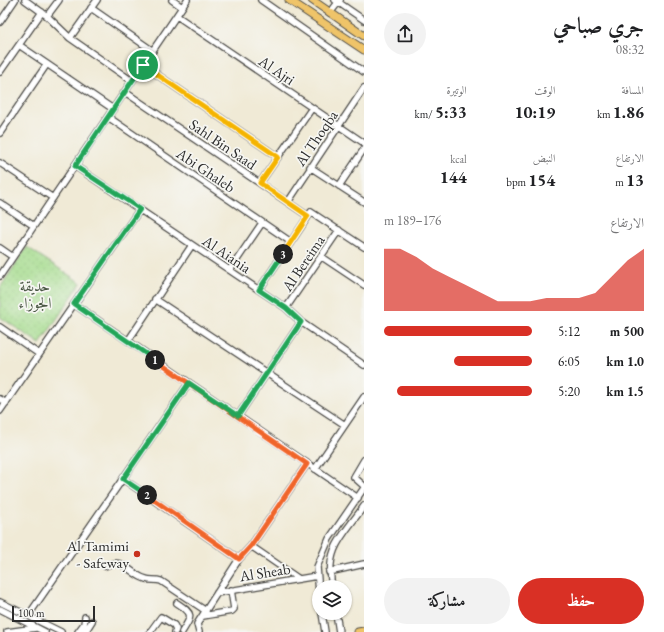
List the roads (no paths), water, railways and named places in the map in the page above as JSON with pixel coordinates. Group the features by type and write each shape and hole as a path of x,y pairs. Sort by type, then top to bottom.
{"main road":[{"path":"289,0 364,50"},
{"path":"312,0 364,36"}],"street":[{"path":"0,22 15,0"},
{"path":"25,0 48,16 70,38 132,81"},
{"path":"48,16 58,0"},
{"path":"70,38 97,0"},
{"path":"172,0 182,7"},
{"path":"0,276 187,0"},
{"path":"261,0 364,72"},
{"path":"330,13 338,1 364,20"},
{"path":"91,8 153,51"},
{"path":"0,72 42,12"},
{"name":"Al Ajri","path":"177,16 364,143"},
{"path":"19,45 113,110"},
{"path":"0,133 47,64"},
{"path":"143,65 278,157"},
{"name":"Al Thoqba","path":"288,202 364,88"},
{"name":"Sahl Bin Saad","path":"125,92 288,202 339,230 364,247"},
{"path":"260,183 312,108"},
{"name":"Abi Ghaleb","path":"108,117 291,242"},
{"path":"339,186 364,149"},
{"path":"0,163 53,198"},
{"name":"Al Aiania","path":"75,166 286,308 301,322 364,365"},
{"path":"310,167 364,202"},
{"path":"0,203 34,226"},
{"path":"0,411 140,209"},
{"path":"259,290 310,214"},
{"path":"230,270 262,223"},
{"name":"Al Bereima","path":"286,308 339,230"},
{"path":"128,341 192,245"},
{"path":"0,248 13,257"},
{"path":"322,257 364,285"},
{"path":"155,299 345,425"},
{"path":"74,304 358,498"},
{"path":"238,416 301,322"},
{"path":"0,327 39,354"},
{"path":"28,616 189,383"},
{"path":"315,469 364,397"},
{"path":"0,399 6,403"},
{"path":"317,580 317,567 329,539 364,487 354,477 364,460"},
{"path":"199,632 197,624 204,613 239,559 251,546 307,464"},
{"path":"123,479 239,559"},
{"path":"331,580 329,572 333,551 364,506"},
{"path":"251,546 299,579"},
{"path":"105,566 114,563 124,564 145,579 161,581 204,613 232,611 234,609 231,590"},
{"path":"329,572 364,564"},
{"name":"Al Sheab","path":"217,593 317,576"},
{"path":"0,602 61,632"},
{"path":"177,603 188,610 190,614 190,620 182,632"},
{"path":"0,609 45,632"},
{"path":"78,632 84,624 85,617"},
{"path":"150,632 161,617 174,625 176,629 175,632"},
{"path":"323,620 324,632"},
{"path":"337,620 339,632"},
{"path":"85,632 92,621"},
{"path":"7,632 37,628"}],"place":[{"name":"Al Tamimi - Safeway","path":"137,554"}],"park label":[{"name":"حديقة الجوزاء","path":"35,294"}]}
